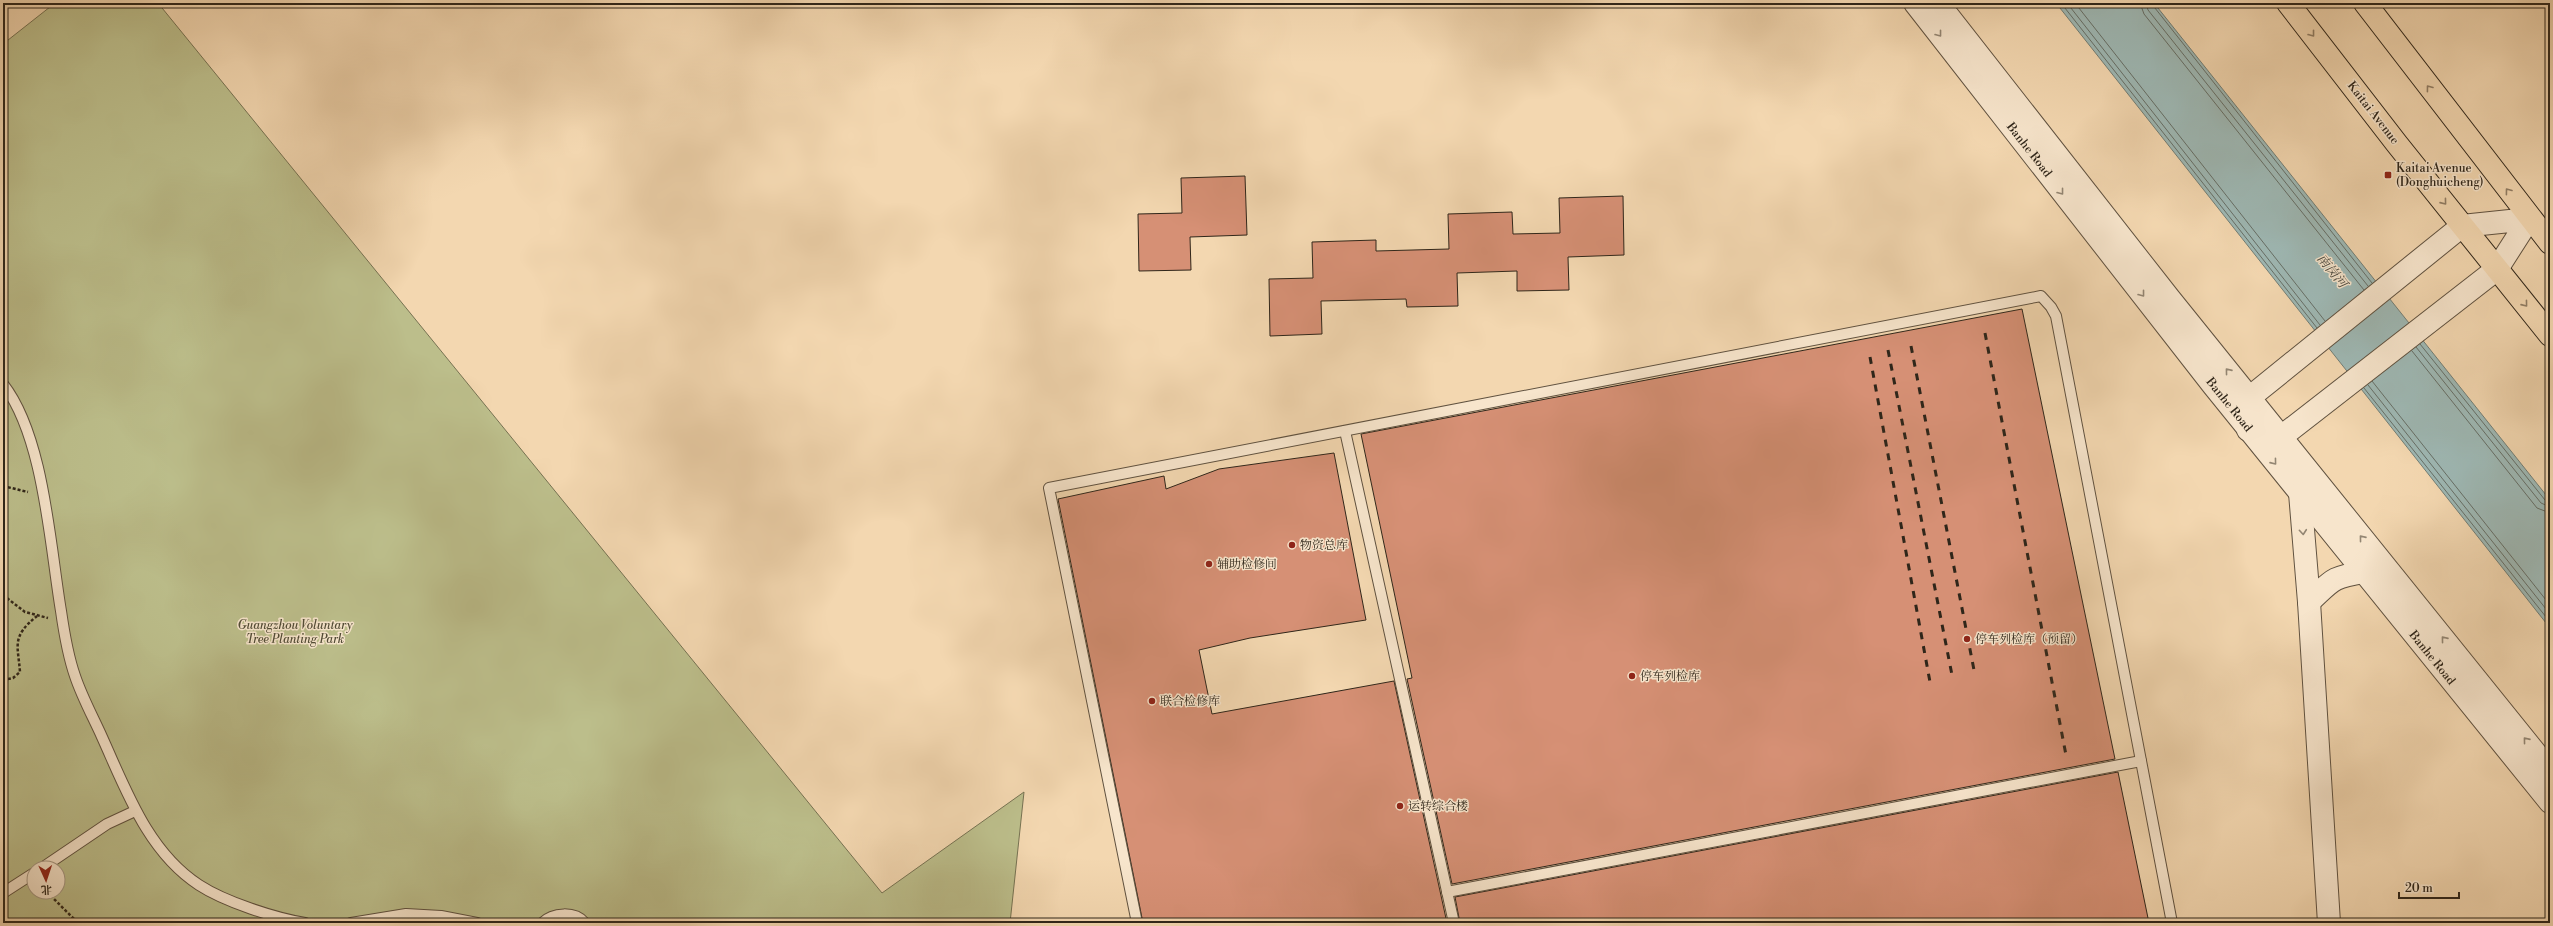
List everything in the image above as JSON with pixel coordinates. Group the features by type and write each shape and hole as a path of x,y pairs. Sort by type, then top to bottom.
{"main road":[{"name":"Kaitai Avenue","path":"2288,3 2462,226 2550,335"},
{"path":"2365,3 2529,219 2550,244"}],"street":[{"name":"Banhe Road","path":"1915,3 2248,430 2550,802"},
{"name":"Banhe Road","path":"1938,3 2249,398 2550,771"},
{"path":"2529,219 2496,268 2281,437 2248,430 2249,398 2462,226 2529,219"},
{"path":"2300,494 2309,602 2329,923"},
{"path":"2309,602 2326,584 2338,577 2363,572"}],"lane":[{"path":"1137,923 1049,488 2041,296 2056,316 2172,923"},
{"path":"3,384 11,394 30,442 42,493 62,619 75,676 135,811 164,854 199,885 248,907 305,923"},
{"path":"1345,431 1454,923"},
{"path":"1447,892 2141,761"},
{"path":"54,860 107,824 135,811"},
{"path":"3,893 26,878"},
{"path":"351,923 406,914 441,916 477,923"},
{"path":"542,923 554,916 564,914 574,916 585,923"}],"path":[{"path":"3,486 42,493"},
{"path":"3,595 25,612 37,616 62,619"},
{"path":"3,680 13,678 20,672 16,649 17,640 37,616"},
{"path":"55,900 78,923"}],"green space":[{"name":"Guangzhou Voluntary Tree Planting Park","path":"55,3 158,3 882,893 1024,792 1010,923 3,923 3,44"}],"water":[{"name":"南岗河","path":"2056,3 2154,3 2550,500 2550,628"}],"building":[{"path":"1245,176 1247,235 1190,237 1191,270 1139,271 1138,214 1182,213 1181,178"},
{"path":"1623,196 1624,255 1568,257 1569,290 1517,291 1517,271 1457,273 1458,306 1407,307 1406,299 1321,301 1322,334 1270,336 1269,279 1313,278 1312,242 1376,240 1376,251 1449,249 1448,214 1512,212 1513,234 1560,233 1559,198"},
{"name":"停车列检库","path":"2022,309 2115,759 1452,884 1407,679 1412,678 1361,434"},
{"name":"联合检修库","path":"1334,453 1366,620 1250,638 1199,650 1212,714 1394,681 1447,923 1143,923 1058,499 1164,476 1166,489 1219,469"},
{"path":"2118,772 2149,923 1460,923 1455,897"}],"railway":[{"path":"1985,333 2066,755"},
{"path":"1911,346 1974,670"},
{"path":"1888,350 1952,675"},
{"path":"1870,357 1930,682"}],"place":[{"name":"Kaitai Avenue (Donghuicheng)","path":"2388,175"},
{"name":"物资总库","path":"1292,545"},
{"name":"辅助检修间","path":"1209,564"},
{"name":"停车列检库（预留）","path":"1967,639"},
{"name":"停车列检库","path":"1632,676"},
{"name":"联合检修库","path":"1152,701"},
{"name":"运转综合楼","path":"1400,806"}]}
